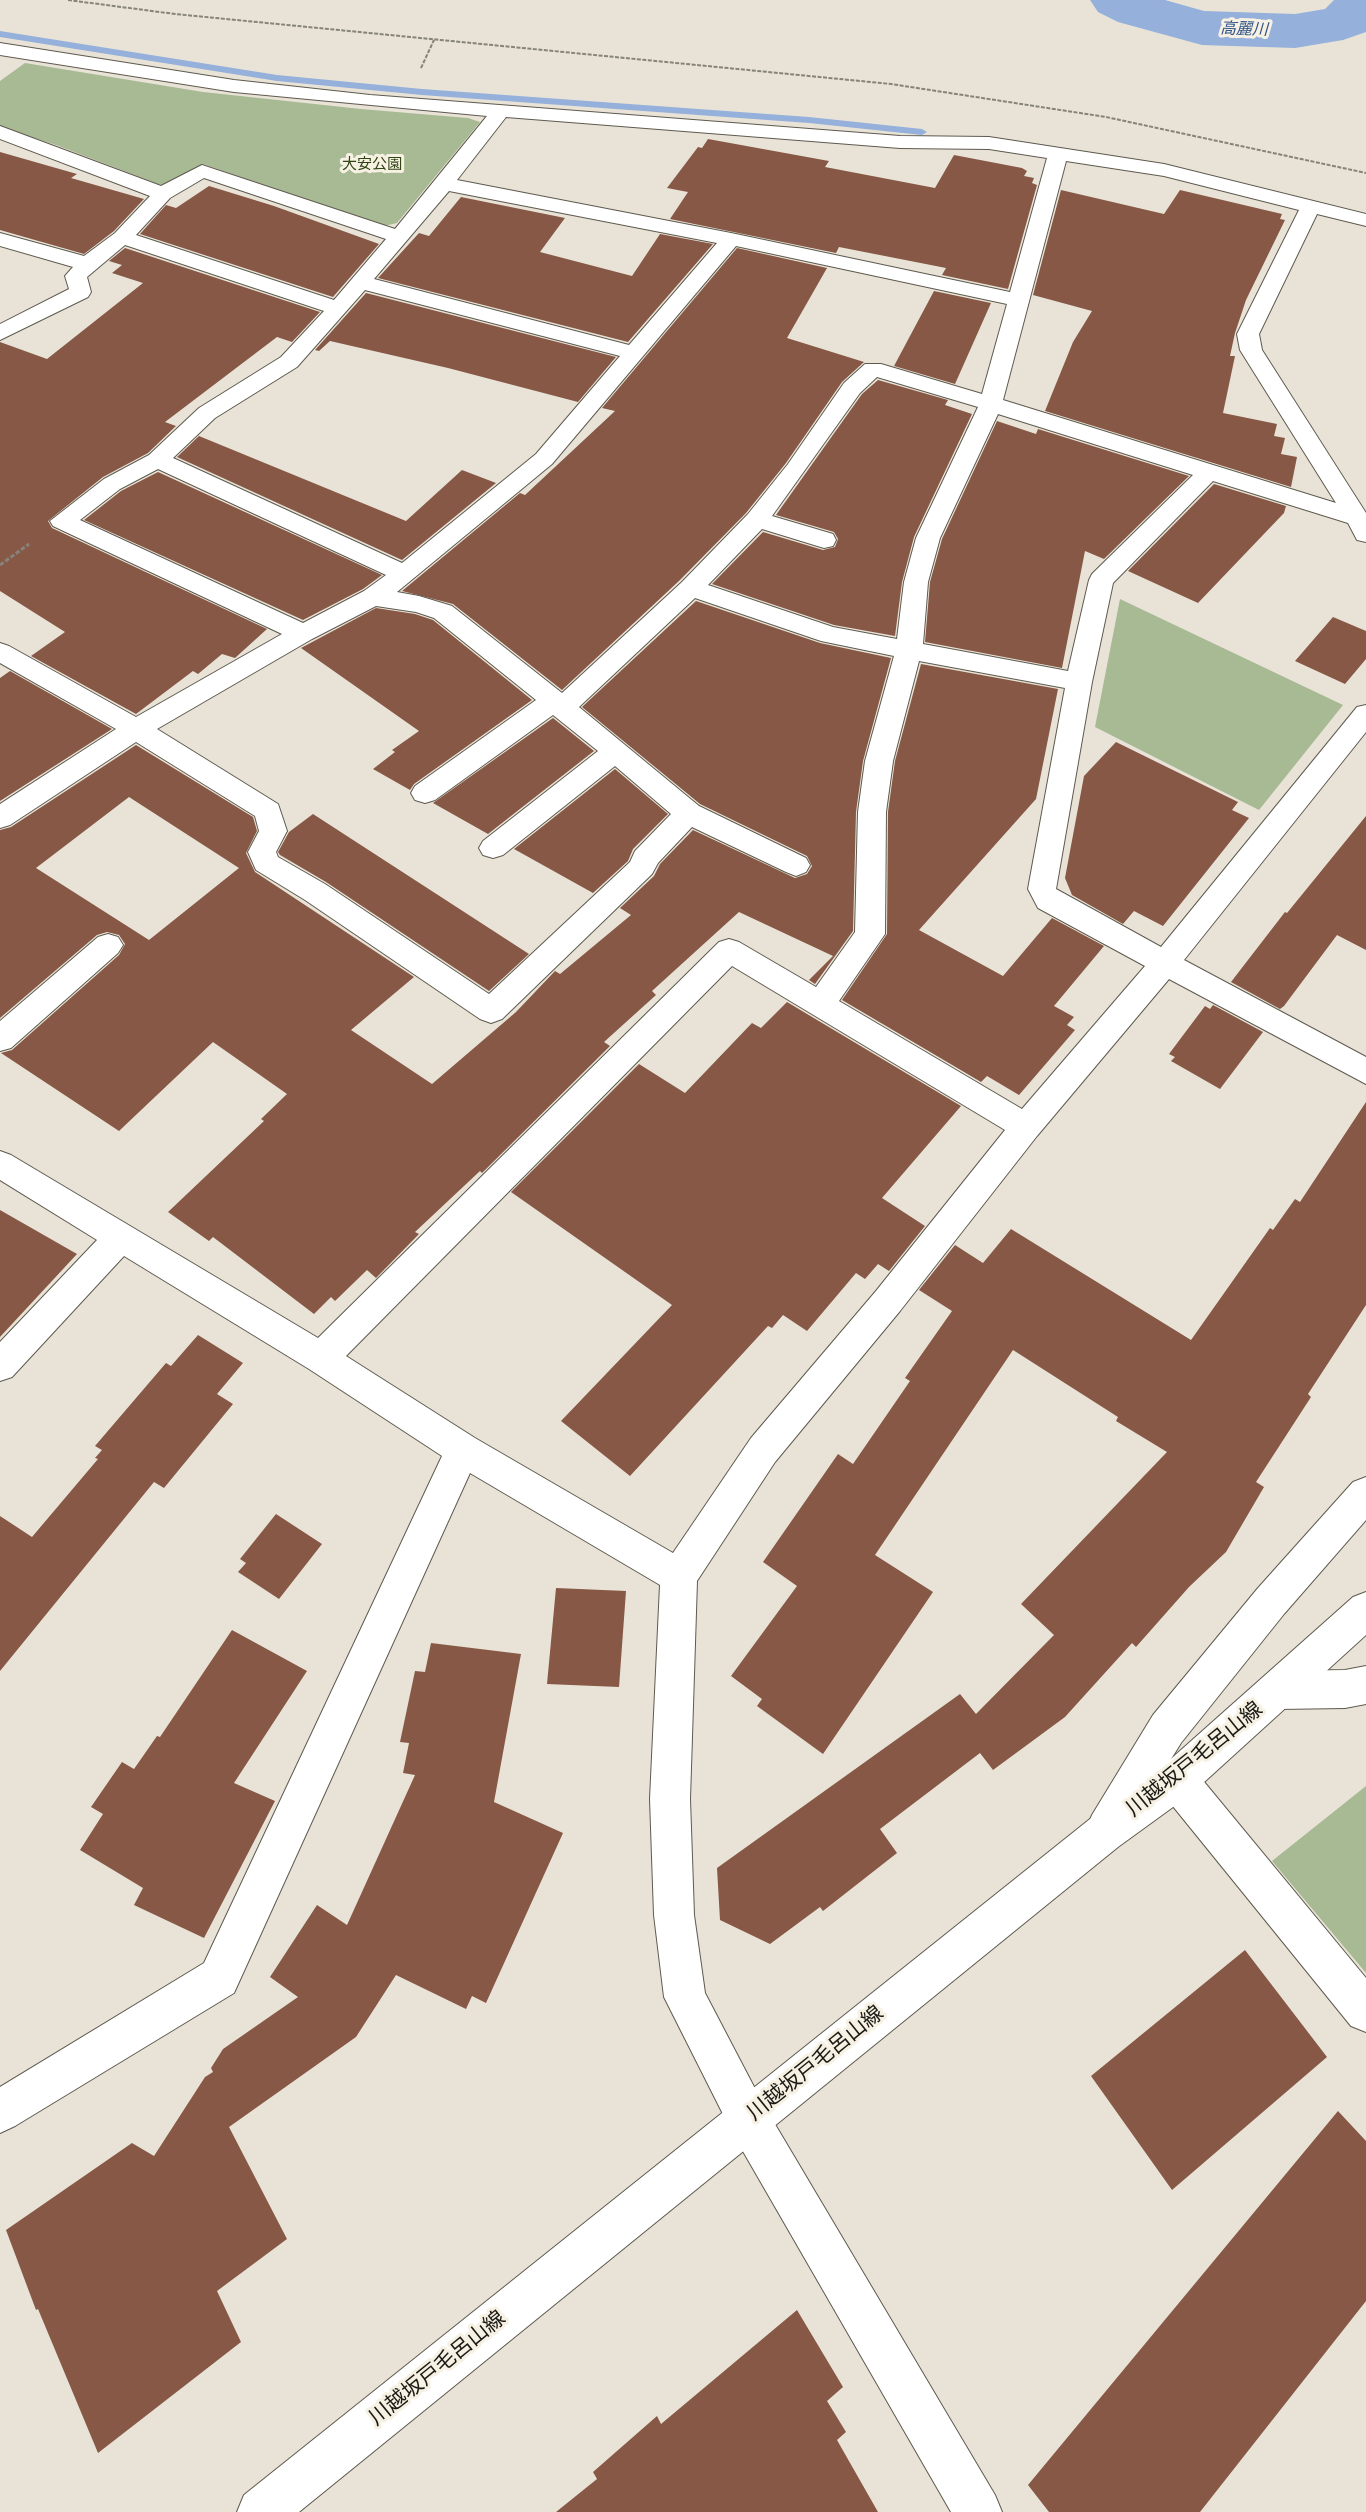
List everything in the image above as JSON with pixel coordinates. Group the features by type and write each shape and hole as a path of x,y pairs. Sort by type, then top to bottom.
{"street":[{"path":"0,49 286,92 900,142 989,143 1164,170 1310,208 1366,220"},
{"path":"303,633 62,521 112,484 157,460 207,412 289,362 319,332 444,184 501,111"},
{"path":"0,132 163,195"},
{"path":"820,1004 870,934 872,812 879,761 909,650 916,582 928,538 991,404 1058,154"},
{"path":"0,333 80,292 76,276 87,264 122,237 163,195 202,171 399,237"},
{"path":"444,184 731,239 1019,300"},
{"path":"1310,208 1248,334 1251,350 1361,526"},
{"path":"122,237 337,308"},
{"path":"0,239 87,264"},
{"path":"0,818 136,729 303,633 373,597 405,574 544,459 731,239"},
{"path":"359,282 634,353"},
{"path":"424,794 557,704 691,588 757,519 796,469 852,388 873,369 1209,472 1361,526"},
{"path":"157,460 405,574"},
{"path":"1209,472 1101,580 1079,682 1042,889 1048,900 1366,1072"},
{"path":"757,519 824,540"},
{"path":"691,588 830,636 1079,682"},
{"path":"373,597 419,604 443,612 479,638 689,813 796,865"},
{"path":"0,652 136,729 268,812 273,831 262,852 266,863 315,892 492,1011 642,867 645,858 689,813"},
{"path":"978,2512 748,2119 685,1997 674,1915 670,1799 679,1576 763,1450 888,1301 1026,1127 1165,963 1366,714"},
{"path":"493,848 615,752"},
{"path":"0,1039 108,945"},
{"path":"321,1358 729,950 1026,1127"},
{"path":"0,1164 321,1358 463,1450 679,1576"},
{"path":"0,1366 121,1237"},
{"path":"0,2111 219,1978 463,1450"},
{"path":"1104,1833 1167,1729 1271,1601 1366,1494"},
{"name":"川越坂戸毛呂山線","path":"261,2512 1104,1833 1177,1780 1366,1611"},
{"path":"1278,1690 1345,1689 1366,1685"},
{"path":"1177,1780 1366,2011"}],"path":[{"path":"68,0 434,40 856,80 1011,101 1223,140 1366,173"},
{"path":"417,75 434,40"}],"green space":[{"name":"大安公園","path":"25,63 203,92 468,118 480,122 397,223 384,226 203,164 164,185 158,184 56,145 0,127 0,81"},
{"path":"1120,599 1343,705 1259,810 1095,727"},
{"path":"1366,1786 1366,1973 1272,1861"}],"building":[{"path":"708,139 829,161 825,167 935,188 954,155 1022,168 1027,171 1024,176 1034,178 1032,183 1037,185 1008,289 942,275 946,268 839,247 836,253 670,219 688,192 667,188 698,147 702,148"},
{"path":"0,152 77,174 71,178 144,199 114,231 84,254 0,230"},
{"path":"209,186 274,206 379,244 333,297 140,234 166,205 176,208"},
{"path":"1061,190 1164,214 1180,190 1282,214 1280,219 1285,220 1246,300 1235,333 1230,356 1235,356 1223,413 1277,424 1274,436 1285,438 1281,454 1297,457 1291,487 1045,411 1073,342 1092,311 1033,295"},
{"path":"461,197 565,218 540,252 632,276 660,234 713,244 628,342 378,278 419,233 429,236"},
{"path":"125,248 320,312 292,342 277,337 165,422 176,426 148,453 103,477 48,521 52,528 267,629 235,658 222,654 198,674 193,671 136,714 31,656 65,632 0,591 0,342 47,359 143,283 112,273 122,265 109,261"},
{"path":"737,248 827,268 787,338 864,362 842,382 786,463 746,513 680,580 562,690 453,604 402,591 520,493 525,495 615,411 602,408"},
{"path":"934,291 991,303 955,384 894,366"},
{"path":"366,293 616,357 578,402 448,368 330,341 319,351 315,350"},
{"path":"878,380 948,400 945,405 972,414 914,537 902,582 895,636 834,625 712,584 763,532 823,550 835,547 838,539 834,532 776,515 862,394"},
{"path":"997,421 1036,434 1038,429 1189,476 1104,559 1085,551 1062,668 925,642 930,582 942,539"},
{"path":"199,436 406,521 462,470 496,483 402,560 177,457"},
{"path":"158,472 382,575 363,589 303,620 84,520 121,491"},
{"path":"1214,484 1286,506 1284,513 1198,603 1128,571"},
{"path":"696,601 820,643 891,658 863,761 856,812 853,931 815,984 809,980 833,956 739,912 652,991 656,995 604,1042 610,1046 482,1173 480,1171 415,1232 419,1234 376,1278 367,1270 335,1301 331,1297 314,1314 213,1237 209,1241 168,1212 264,1121 261,1119 287,1094 213,1042 119,1131 1,1053 12,1050 119,955 125,944 119,935 107,932 97,935 0,1018 0,830 11,827 136,745 253,817 257,831 246,853 255,872 414,977 351,1030 432,1084 516,1012 555,971 560,974 631,915 620,908 654,876 660,864 693,830 795,878 807,874 812,866 807,856 700,804 582,707","holes":["129,797 239,868 149,940 36,868"]},
{"path":"376,608 415,614 433,620 532,700 414,784 410,790 373,769 395,752 392,750 419,731 301,648"},
{"path":"1333,617 1366,631 1366,659 1345,684 1295,661"},
{"path":"921,664 1058,689 1036,799 919,930 1003,976 1052,918 1104,946 1054,1006 1074,1017 1067,1025 1075,1030 1019,1095 987,1076 981,1082 842,1000 887,934 888,812 895,761"},
{"path":"10,671 112,729 0,801 0,678"},
{"path":"553,718 594,751 488,834 433,803"},
{"path":"1116,742 1238,802 1232,810 1249,818 1163,926 1134,911 1123,924 1072,895 1065,878 1084,776"},
{"path":"615,769 668,814 633,849 628,861 593,893 514,849"},
{"path":"313,814 529,954 489,991 326,882 280,855 278,852 289,832"},
{"path":"1366,816 1366,950 1337,935 1280,1009 1231,982 1285,912 1287,913"},
{"path":"787,1002 961,1106 882,1198 925,1226 889,1271 878,1264 865,1279 856,1273 807,1331 783,1315 772,1328 768,1326 630,1476 561,1421 672,1305 511,1192 639,1064 685,1093 752,1023 761,1028"},
{"path":"1213,1005 1263,1032 1220,1089 1171,1061 1175,1057 1169,1054 1205,1006 1210,1009"},
{"path":"1366,1102 1366,1305 1308,1394 1311,1397 1256,1482 1264,1487 1226,1552 1189,1587 1136,1647 1132,1643 1065,1717 993,1770 980,1753 880,1829 897,1853 823,1911 820,1907 770,1944 720,1920 717,1868 960,1694 976,1714 1054,1635 1021,1604 1167,1452 1116,1421 1118,1417 1013,1350 875,1555 933,1592 823,1754 757,1706 762,1699 731,1676 797,1586 763,1562 838,1454 853,1464 910,1381 905,1378 952,1311 919,1290 955,1245 983,1263 1011,1229 1191,1340 1270,1228 1273,1230 1295,1199 1300,1202"},
{"path":"0,1210 77,1254 0,1337"},
{"path":"198,1335 243,1363 217,1394 233,1404 164,1488 154,1482 0,1671 0,1516 32,1537 98,1459 95,1458 102,1450 95,1446 166,1363 171,1366"},
{"path":"276,1514 322,1544 279,1599 238,1572 246,1563 240,1559"},
{"path":"556,1588 626,1591 619,1687 547,1684"},
{"path":"232,1630 307,1671 234,1783 275,1801 204,1938 134,1905 143,1888 80,1850 103,1814 91,1807 122,1762 134,1769 157,1736 160,1737"},
{"path":"431,1643 521,1654 494,1802 563,1833 486,2003 472,1996 466,2009 396,1975 356,2037 229,2127 287,2239 217,2291 241,2342 98,2453 38,2309 36,2310 6,2230 132,2143 154,2156 205,2077 213,2072 211,2068 223,2049 298,1997 270,1977 317,1905 347,1925 415,1775 403,1773 409,1743 400,1742 415,1671 425,1672"},
{"path":"1245,1950 1327,2057 1172,2190 1091,2076"},
{"path":"1338,2111 1366,2141 1366,2301 1200,2512 1049,2512 1028,2485"},
{"path":"797,2310 843,2387 827,2401 846,2432 837,2440 878,2512 556,2512 597,2479 593,2472 657,2416 661,2424"}],"waterway":[{"name":"高麗川","path":"1118,0 1138,10 1202,28 1295,31 1343,23 1365,0"},
{"path":"0,34 277,78 422,92 809,120 922,132"}]}
